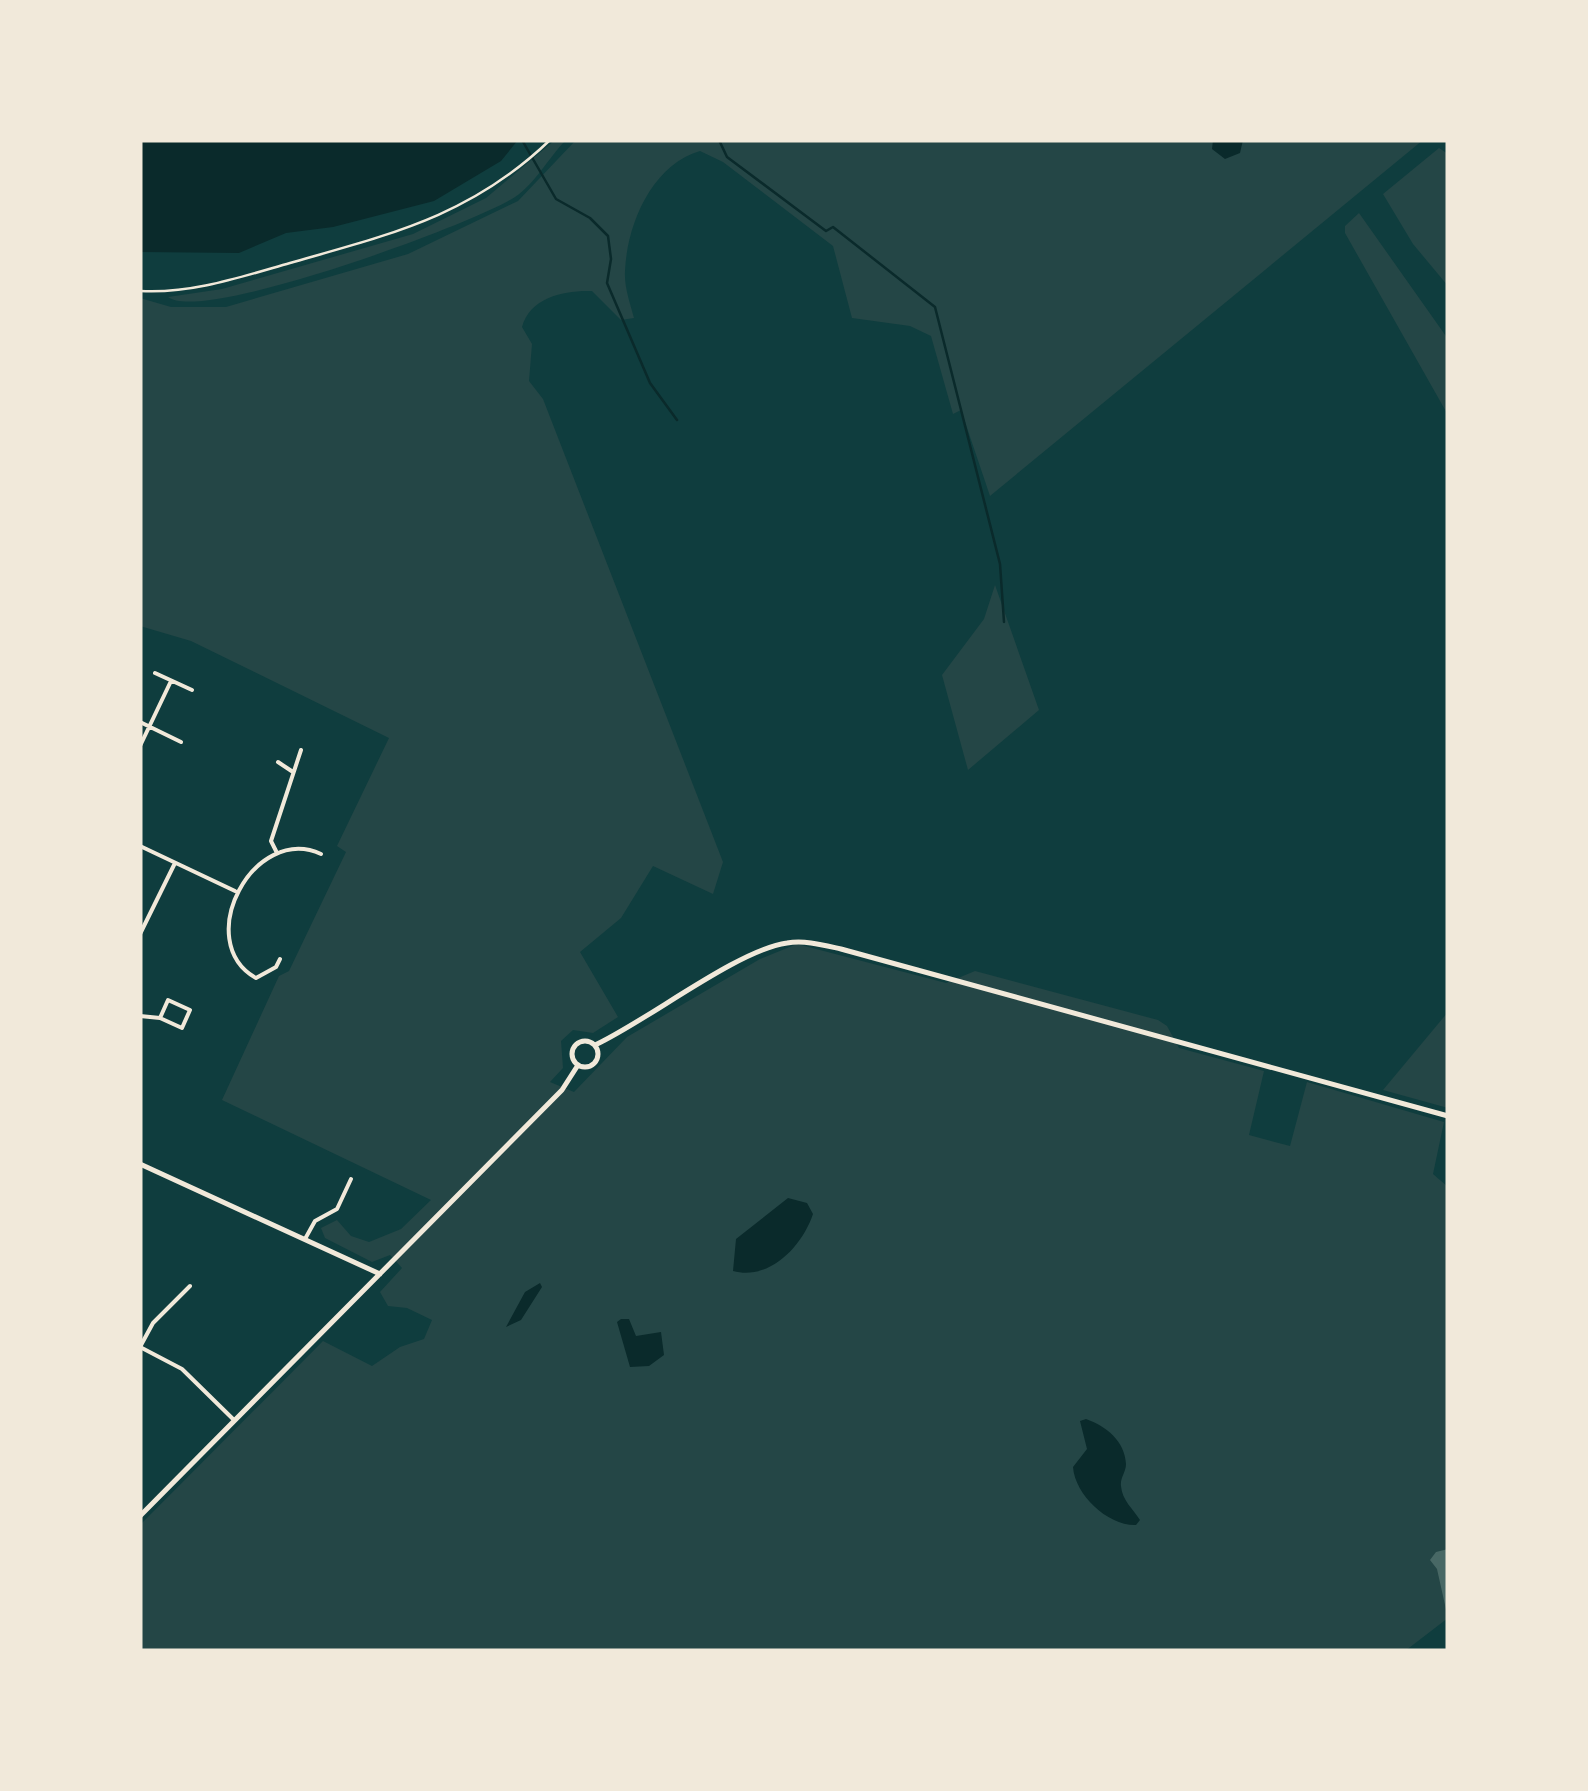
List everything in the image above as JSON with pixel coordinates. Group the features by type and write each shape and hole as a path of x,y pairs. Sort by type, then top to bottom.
{"street":[{"path":"140,292 220,284 404,232 478,197 550,140"},
{"path":"155,673 192,690"},
{"path":"140,746 171,680"},
{"path":"140,722 181,742"},
{"path":"276,853 271,841 301,750"},
{"path":"278,762 293,772"},
{"path":"140,846 237,892"},
{"path":"280,960 276,967 256,978 241,967 229,936 229,916 237,892 256,867 276,853 304,848 322,854"},
{"path":"140,934 175,863"},
{"path":"596,1045 742,961 782,943 841,949 1448,1116"},
{"path":"140,1016 160,1018 182,1028 190,1010 168,1000 160,1018"},
{"path":"578,1065 572,1056 576,1044 584,1040 596,1045"},
{"path":"578,1065 594,1063 596,1045"},
{"path":"140,1516 562,1090 578,1065"},
{"path":"140,1164 380,1274"},
{"path":"306,1239 314,1220 337,1208 352,1180"},
{"path":"190,1286 153,1323 140,1347 182,1369 235,1421"}],"shaded area":[{"path":"140,140 518,140 501,161 434,201 333,227 286,233 239,253 140,252"},
{"path":"555,140 566,140 522,192 448,228 338,267 230,297 191,302 168,297 222,289 413,234 486,198"},
{"path":"576,140 1423,140 990,496 961,410 953,414 931,336 910,326 852,318 833,246 723,162 700,151 668,169 637,216 625,271 634,318 621,320 592,291 582,291 541,302 522,327 532,344 529,381 543,399 723,862 713,894 653,866 621,918 580,952 618,1017 593,1033 573,1030 561,1041 563,1068 550,1082 574,1092 627,1037 760,959 797,944 946,983 975,971 1158,1020 1167,1026 1179,1048 1264,1071 1249,1135 1290,1146 1307,1082 1444,1122 1433,1174 1448,1187 1448,1618 1405,1651 140,1651 140,1525 323,1341 372,1366 400,1347 424,1339 432,1320 407,1308 388,1306 380,1292 402,1268 390,1255 372,1262 325,1238 321,1228 337,1220 351,1236 369,1242 401,1229 431,1200 222,1100 279,976 289,971 346,852 337,846 389,738 191,641 140,626 140,298 171,307 226,307 408,254 518,201"},
{"path":"1213,140 1243,140 1240,153 1225,159 1212,149"},
{"path":"1439,148 1448,154 1448,286 1413,244 1383,194"},
{"path":"1359,213 1448,339 1448,415 1345,233 1345,226"},
{"path":"995,585 1039,710 968,770 942,675 984,619"},
{"path":"1448,1012 1448,1108 1383,1090"},
{"path":"788,1198 807,1203 813,1214 801,1238 771,1266 746,1273 733,1271 736,1239"},
{"path":"540,1283 542,1287 521,1320 506,1327 525,1292"},
{"path":"629,1319 636,1336 661,1332 664,1355 649,1366 630,1367 617,1322"},
{"path":"1086,1419 1107,1430 1122,1448 1126,1464 1122,1491 1140,1520 1136,1525 1104,1514 1086,1498 1075,1478 1073,1467 1087,1449 1080,1421"}],"building":[{"path":"1448,1549 1447,1614 1437,1569 1430,1560 1436,1552"}],"waterway":[{"path":"522,140 556,199 590,218 608,236 611,259 607,283 650,383 677,420"},
{"path":"719,140 727,157 826,231 833,227 935,307 1000,564 1004,622"}]}
